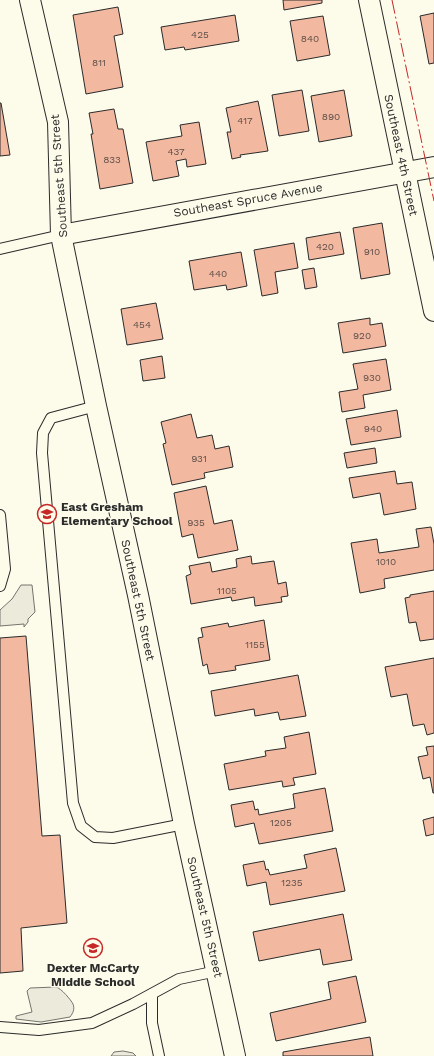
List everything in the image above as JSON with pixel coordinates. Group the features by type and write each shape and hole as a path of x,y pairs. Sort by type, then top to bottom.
{"street":[{"name":"Southeast 5th Street","path":"30,0 58,122 61,234 184,824 235,1056"},
{"name":"Southeast 4th Street","path":"369,0 434,311"},
{"name":"Southeast Spruce Avenue","path":"61,234 434,167"}],"lane":[{"path":"0,249 61,234"},
{"path":"96,406 51,418 43,433 42,454 72,803 81,826 95,837 113,838 184,824"},
{"path":"0,515 5,569 0,586"},
{"path":"0,1027 39,1030 92,1023 152,994 179,979 217,971"},
{"path":"152,994 152,1023 159,1056"}],"shaded area":[{"path":"21,585 32,585 35,612 28,619 28,622 24,627 24,624 0,626 0,610 12,599"},
{"path":"56,987 68,997 73,1004 74,1008 70,1017 41,1022 16,1019 16,1016 32,1012 27,991 30,988"},
{"path":"123,1051 133,1053 136,1056 111,1056 114,1052"}],"building":[{"path":"283,0 322,0 322,3 284,10"},
{"path":"118,7 123,34 114,36 123,87 86,94 73,15"},
{"path":"434,13 434,63 429,64 420,16"},
{"path":"235,15 239,41 185,50 184,47 165,50 161,27"},
{"path":"323,16 330,55 297,61 290,21"},
{"path":"302,90 309,131 279,136 272,95"},
{"path":"344,90 352,136 319,142 311,96"},
{"path":"258,101 268,151 240,155 241,157 232,159 227,132 231,132 226,108"},
{"path":"0,103 10,155 0,156"},
{"path":"114,109 118,129 123,129 133,183 100,189 89,113"},
{"path":"199,122 206,164 187,167 186,159 176,161 179,176 153,181 146,142 182,136 180,125"},
{"path":"382,223 390,274 361,279 353,228"},
{"path":"340,232 344,254 309,260 306,238"},
{"path":"294,243 298,268 275,272 278,293 262,296 254,250"},
{"path":"241,252 247,286 227,290 226,285 194,290 189,261"},
{"path":"314,268 317,287 305,289 302,270"},
{"path":"156,303 163,339 127,345 121,309"},
{"path":"370,318 370,325 382,323 386,346 343,353 338,323"},
{"path":"162,356 165,378 143,381 140,360"},
{"path":"386,359 391,390 363,395 365,408 342,412 339,392 358,389 353,364"},
{"path":"397,410 401,437 351,445 346,419"},
{"path":"191,414 197,438 212,435 215,449 229,446 233,467 204,473 205,478 172,485 163,444 166,443 161,422"},
{"path":"375,448 377,463 347,468 344,453"},
{"path":"395,471 397,484 412,482 416,509 384,515 380,493 353,498 349,478"},
{"path":"206,486 214,524 232,520 238,550 198,558 193,534 182,537 174,493"},
{"path":"431,527 434,544 434,570 384,579 385,588 360,593 351,543 377,539 379,553 419,547 416,529"},
{"path":"251,556 252,564 274,561 278,584 286,582 288,596 281,597 282,602 255,606 254,597 232,601 231,597 191,604 186,576 191,574 189,566 210,562 212,572 237,567 236,559"},
{"path":"434,591 434,639 420,641 416,622 409,623 405,598 410,597 410,595"},
{"path":"264,620 270,660 235,666 236,670 209,674 207,664 203,666 198,638 203,637 201,628 228,623 229,627"},
{"path":"26,636 42,836 60,835 67,923 21,928 23,971 0,973 0,638"},
{"path":"434,658 434,733 427,735 424,724 413,726 407,694 391,697 385,667"},
{"path":"298,675 306,716 280,720 278,712 255,716 254,709 215,716 211,691"},
{"path":"309,732 316,774 293,778 295,785 283,787 282,781 229,790 224,764 266,756 265,751 286,748 284,737"},
{"path":"434,746 433,793 430,777 423,779 418,757 428,755 426,747"},
{"path":"325,788 333,831 259,844 254,823 235,827 231,805 253,801 255,810 258,809 259,815 295,808 293,794"},
{"path":"434,817 434,834 426,836 423,820"},
{"path":"336,848 345,891 270,905 266,882 247,886 243,865 264,861 266,870 268,869 270,875 307,868 304,855"},
{"path":"343,914 352,960 323,965 320,949 259,961 253,932"},
{"path":"356,976 366,1022 276,1041 270,1013 331,999 328,982"},
{"path":"370,1037 373,1056 283,1056 283,1052"}],"power":[{"path":"392,0 434,201"}],"place":[{"name":"East Gresham Elementary School","path":"47,514"},
{"name":"Dexter McCarty Middle School","path":"93,948"}]}
